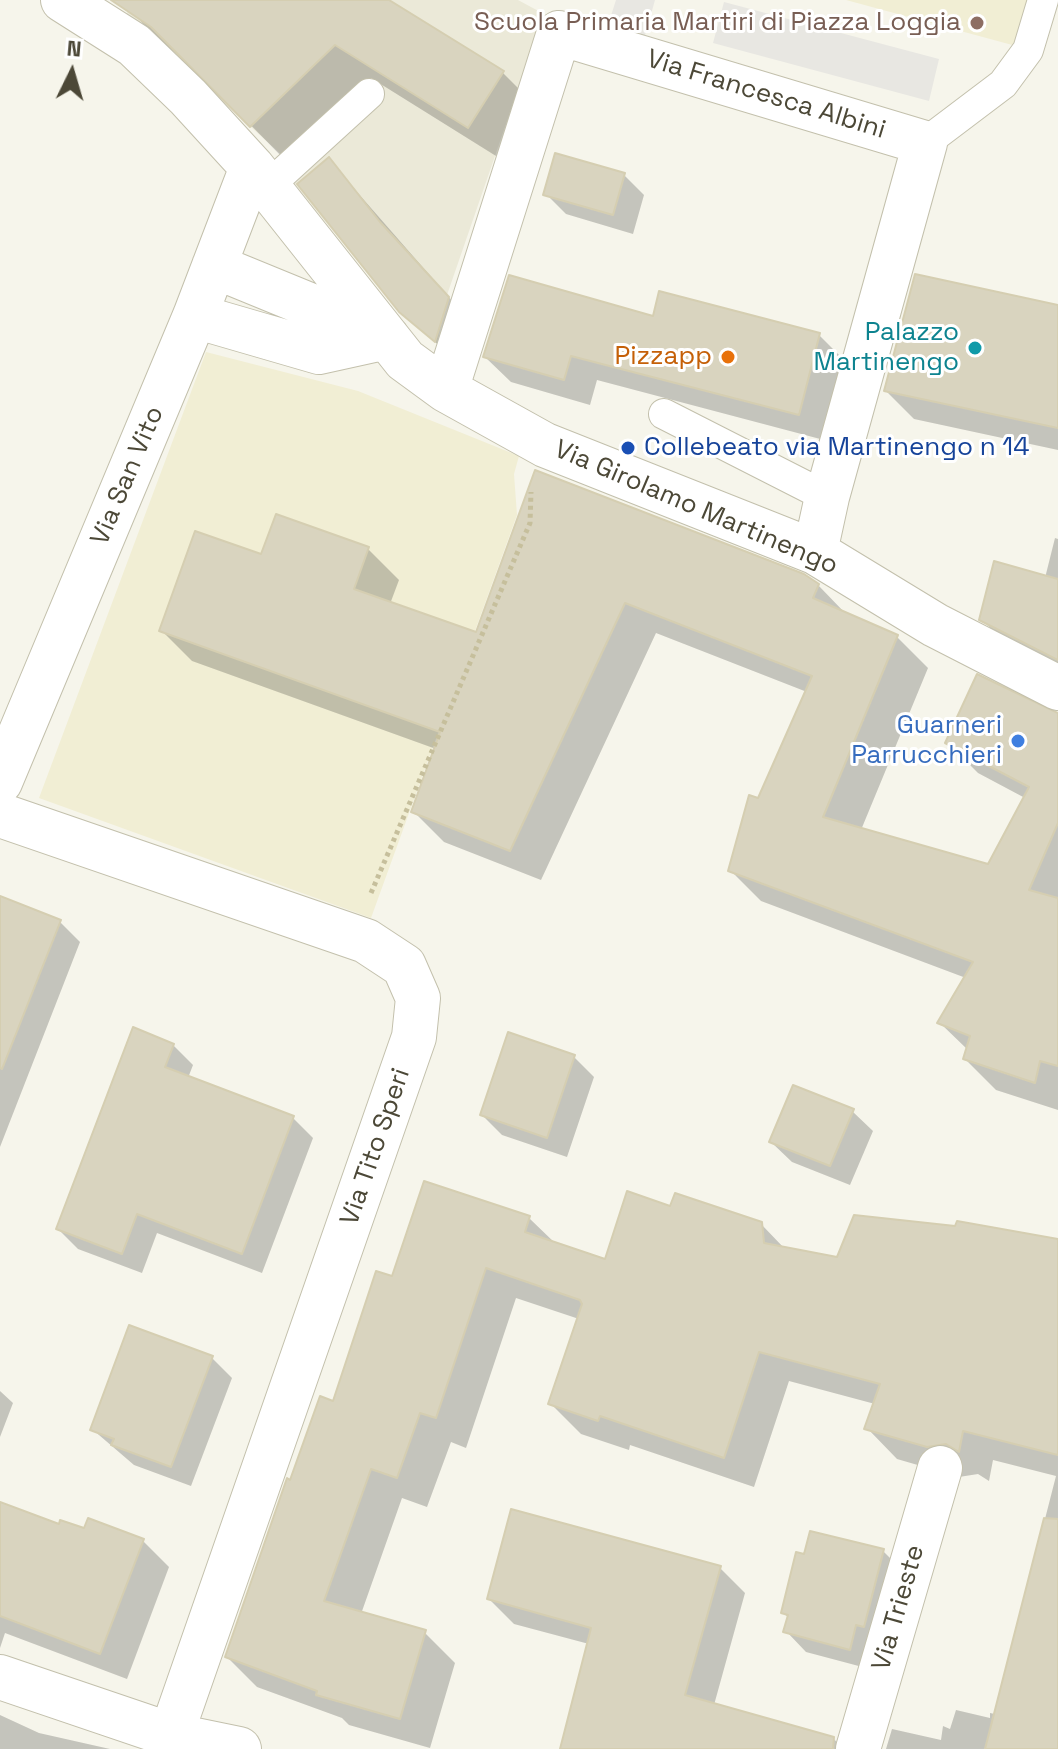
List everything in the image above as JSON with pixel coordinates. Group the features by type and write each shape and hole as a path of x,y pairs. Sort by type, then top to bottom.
{"street":[{"name":"Via Girolamo Martinengo","path":"74,3 134,45 260,177 405,360 446,390 545,445 815,552 935,625 1058,688"},
{"name":"Via Francesca Albini","path":"446,390 559,33 925,143"},
{"path":"815,552 827,497 925,143"},
{"name":"Via San Vito","path":"0,782 214,266 260,177"},
{"name":"Via Girolamo Martinengo","path":"214,266 387,337"},
{"path":"195,316 319,352 387,337"},
{"name":"Via Tito Speri","path":"0,815 366,941 404,966 418,998 414,1037 171,1735"},
{"name":"Via Trieste","path":"858,1749 940,1468"},
{"path":"0,1677 171,1735 239,1749"}],"lane":[{"path":"925,143 1003,84 1028,50 1043,0"},
{"path":"260,177 369,94"},
{"path":"664,414 827,497"}],"path":[{"path":"337,931 530,523 532,484 545,445"}],"shaded area":[{"path":"137,0 518,0 544,14 447,295 437,344 399,312 293,182 293,165 126,14"},
{"path":"616,0 655,0 644,39 607,28"},
{"name":"Scuola Primaria Martiri di Piazza Loggia","path":"846,0 1030,0 1016,46"},
{"path":"724,2 939,59 929,101 713,43"},
{"path":"206,352 358,391 519,456 514,474 517,515 371,918 39,798"}],"building":[{"path":"111,0 389,0 504,71 468,128 335,45 250,127 151,27"},
{"path":"555,153 625,173 613,215 543,195"},
{"path":"329,157 380,222 449,297 435,342 399,312 297,184"},
{"name":"Palazzo Martinengo","path":"915,274 1058,305 1058,428 884,391"},
{"path":"509,275 653,316 659,291 820,333 799,415 571,356 564,380 483,357"},
{"path":"535,470 804,574 819,584 813,598 898,635 823,817 988,864 1029,787 945,743 977,674 1058,713 1058,823 1029,890 1058,898 1058,1066 1040,1061 1035,1083 963,1059 970,1036 937,1023 973,962 728,871 749,795 758,798 812,676 625,603 510,851 411,812 440,732 159,631 195,531 261,554 276,514 369,547 354,589 476,632"},
{"path":"994,561 1058,579 1058,660 979,620"},
{"path":"0,896 61,920 2,1069 0,1068"},
{"path":"133,1027 174,1044 165,1067 294,1116 242,1254 137,1214 122,1254 56,1229"},
{"path":"508,1032 575,1055 547,1138 480,1115"},
{"path":"793,1085 854,1109 830,1166 769,1142"},
{"path":"424,1181 530,1216 525,1232 605,1259 627,1191 670,1206 675,1193 762,1222 764,1243 837,1257 854,1215 955,1226 957,1221 1058,1239 1058,1455 963,1431 959,1452 946,1444 927,1447 864,1429 880,1384 759,1352 724,1458 600,1416 598,1421 548,1404 582,1304 580,1300 486,1268 436,1418 420,1413 397,1478 371,1469 324,1601 426,1630 400,1719 316,1695 317,1691 225,1657 287,1478 290,1480 320,1396 333,1401 376,1271 392,1276"},
{"path":"129,1325 213,1356 171,1467 111,1445 114,1439 90,1430"},
{"path":"0,1502 59,1524 60,1520 84,1528 88,1518 144,1539 100,1654 0,1616"},
{"path":"511,1509 721,1566 685,1695 834,1737 833,1749 560,1749 591,1628 487,1599"},
{"path":"1044,1518 1058,1519 1058,1749 985,1749"},
{"path":"810,1531 884,1549 864,1627 856,1625 850,1650 783,1632 788,1615 781,1613 796,1552 804,1554"}],"place":[{"name":"Scuola Primaria Martiri di Piazza Loggia","path":"977,23"},
{"name":"Palazzo Martinengo","path":"975,348"},
{"name":"Pizzapp","path":"728,357"},
{"name":"Collebeato via Martinengo n 14","path":"628,448"},
{"name":"Guarneri Parrucchieri","path":"1018,741"}]}
